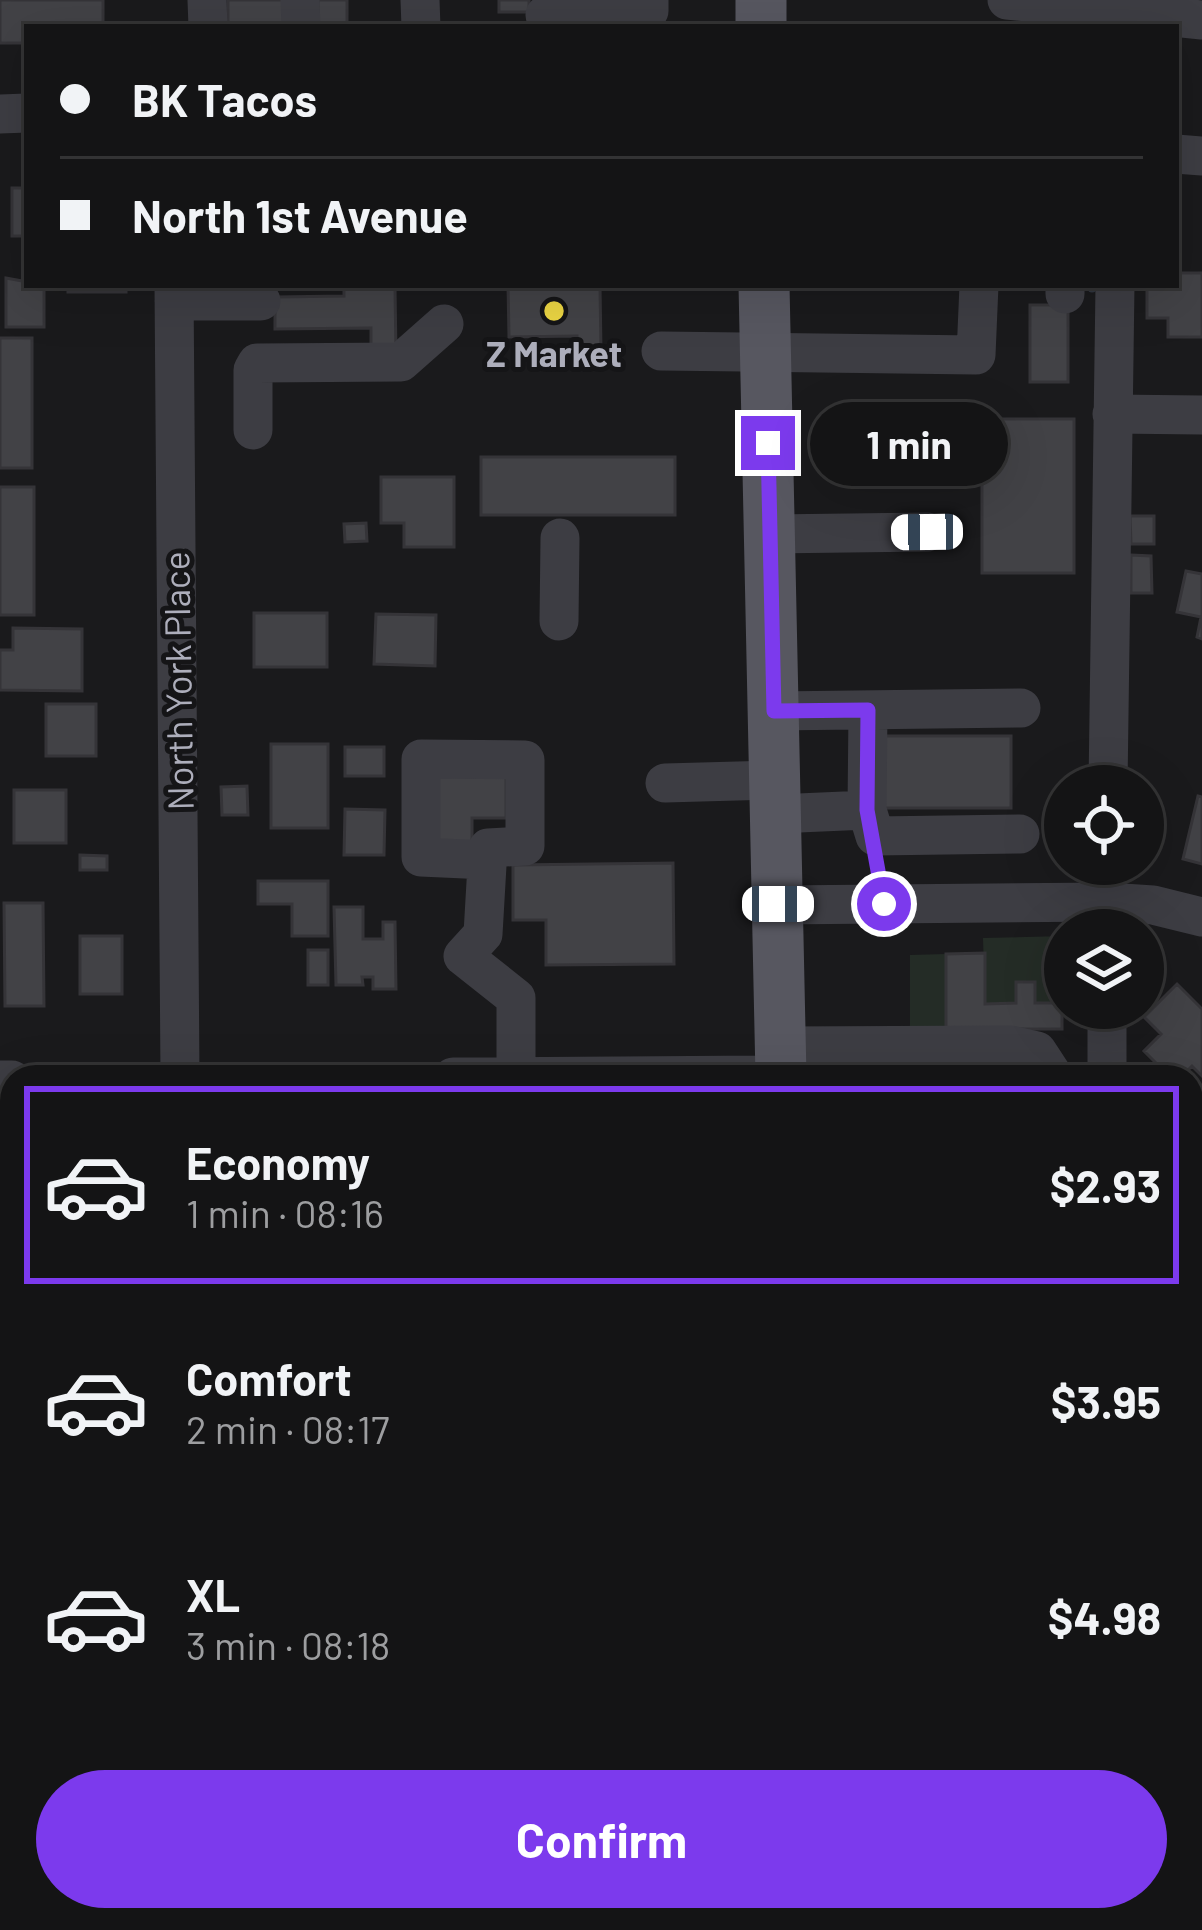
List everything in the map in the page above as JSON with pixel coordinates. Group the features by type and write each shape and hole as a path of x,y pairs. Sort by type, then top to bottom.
{"main road":[{"path":"764,288 780,1065"}],"street":[{"path":"545,14 649,11 649,0"},
{"path":"1018,10 1202,20"},
{"path":"662,351 976,355 979,288"},
{"path":"1108,765 1115,288"},
{"path":"174,293 260,293 262,362"},
{"name":"North York Place","path":"174,293 180,1065"},
{"path":"254,430 253,370 262,362 401,362 444,324"},
{"path":"1112,414 1202,415"},
{"path":"770,534 927,532"},
{"path":"560,538 560,621"},
{"path":"774,711 1021,708"},
{"path":"868,710 871,823 884,904"},
{"path":"665,783 776,797 871,823 1021,834"},
{"path":"487,860 483,934 463,956 516,998 516,1065"},
{"path":"778,904 1107,899 1153,904 1202,917"},
{"path":"1107,1029 1107,1065"},
{"path":"791,1065 1011,1045 1037,1051 1046,1065"}],"shaded area":[{"path":"1044,937 1044,1003 1035,1003 1035,983 1017,982 1016,1003 985,1004 983,938"},
{"path":"946,954 946,1029 910,1029 910,955"}],"building":[{"path":"0,0 103,0 103,24 24,24 24,43 0,43"},
{"path":"228,0 287,0 287,24 228,24"},
{"path":"318,0 347,0 347,24 318,24"},
{"path":"499,0 529,0 529,12 499,12"},
{"path":"12,188 24,188 24,236 12,236"},
{"path":"1179,273 1202,273 1202,337 1168,337 1168,318 1147,318 1147,288 1179,288"},
{"path":"6,278 24,281 24,288 44,288 44,327 6,327"},
{"path":"68,288 126,288 126,292 68,292"},
{"path":"344,288 395,288 396,355 371,355 371,328 275,329 275,297 344,296"},
{"name":"Z Market","path":"508,288 600,288 601,350 577,350 577,336 509,337"},
{"path":"1030,305 1068,305 1068,382 1030,382"},
{"path":"0,338 32,338 32,468 0,468"},
{"path":"982,419 1074,419 1074,573 982,573"},
{"path":"481,457 675,457 675,515 481,515"},
{"path":"381,477 454,477 454,547 404,547 404,523 381,523"},
{"path":"0,487 34,487 34,615 0,615"},
{"path":"1130,516 1154,516 1154,544 1131,544"},
{"path":"366,523 367,541 345,542 344,524"},
{"path":"1131,555 1151,556 1152,593 1131,593"},
{"path":"1186,571 1202,574 1202,639 1197,637 1201,617 1177,612"},
{"path":"254,613 327,613 327,667 254,667"},
{"path":"376,614 436,615 435,666 374,664"},
{"path":"13,628 82,629 82,691 0,690 0,650 13,650"},
{"path":"46,704 96,704 96,756 46,756"},
{"path":"875,736 1011,736 1011,808 875,808"},
{"path":"271,744 328,744 328,828 271,828"},
{"path":"345,747 384,747 384,776 345,776"},
{"path":"426,768 506,768 506,818 472,818 472,850 426,850"},
{"path":"247,786 248,815 222,815 221,787"},
{"path":"14,790 66,790 66,843 14,843"},
{"path":"1198,796 1202,797 1202,864 1183,859"},
{"path":"345,809 385,810 384,855 344,855"},
{"path":"80,855 107,856 107,870 80,870"},
{"path":"673,863 674,964 546,965 546,920 513,920 513,865"},
{"path":"258,881 328,881 328,936 292,936 292,904 258,904"},
{"path":"4,903 43,903 44,1006 5,1006"},
{"path":"334,907 363,907 363,939 383,939 383,922 395,922 396,989 373,989 373,977 362,977 363,985 336,985"},
{"path":"80,936 122,936 122,994 80,994"},
{"path":"308,950 328,950 328,985 308,985"},
{"path":"985,953 985,1004 1016,1003 1016,982 1035,982 1035,1003 1044,1003 1044,1029 946,1029 946,954"},
{"path":"1177,984 1202,1009 1202,1065 1158,1065 1144,1051 1161,1034 1156,1029 1164,1029 1164,997"},
{"path":"877,1058 997,1058 997,1065 877,1065"}],"place":[{"name":"Z Market","path":"554,311"}],"route":[{"path":"768,443 774,711 868,710 867,810 884,904"}]}
